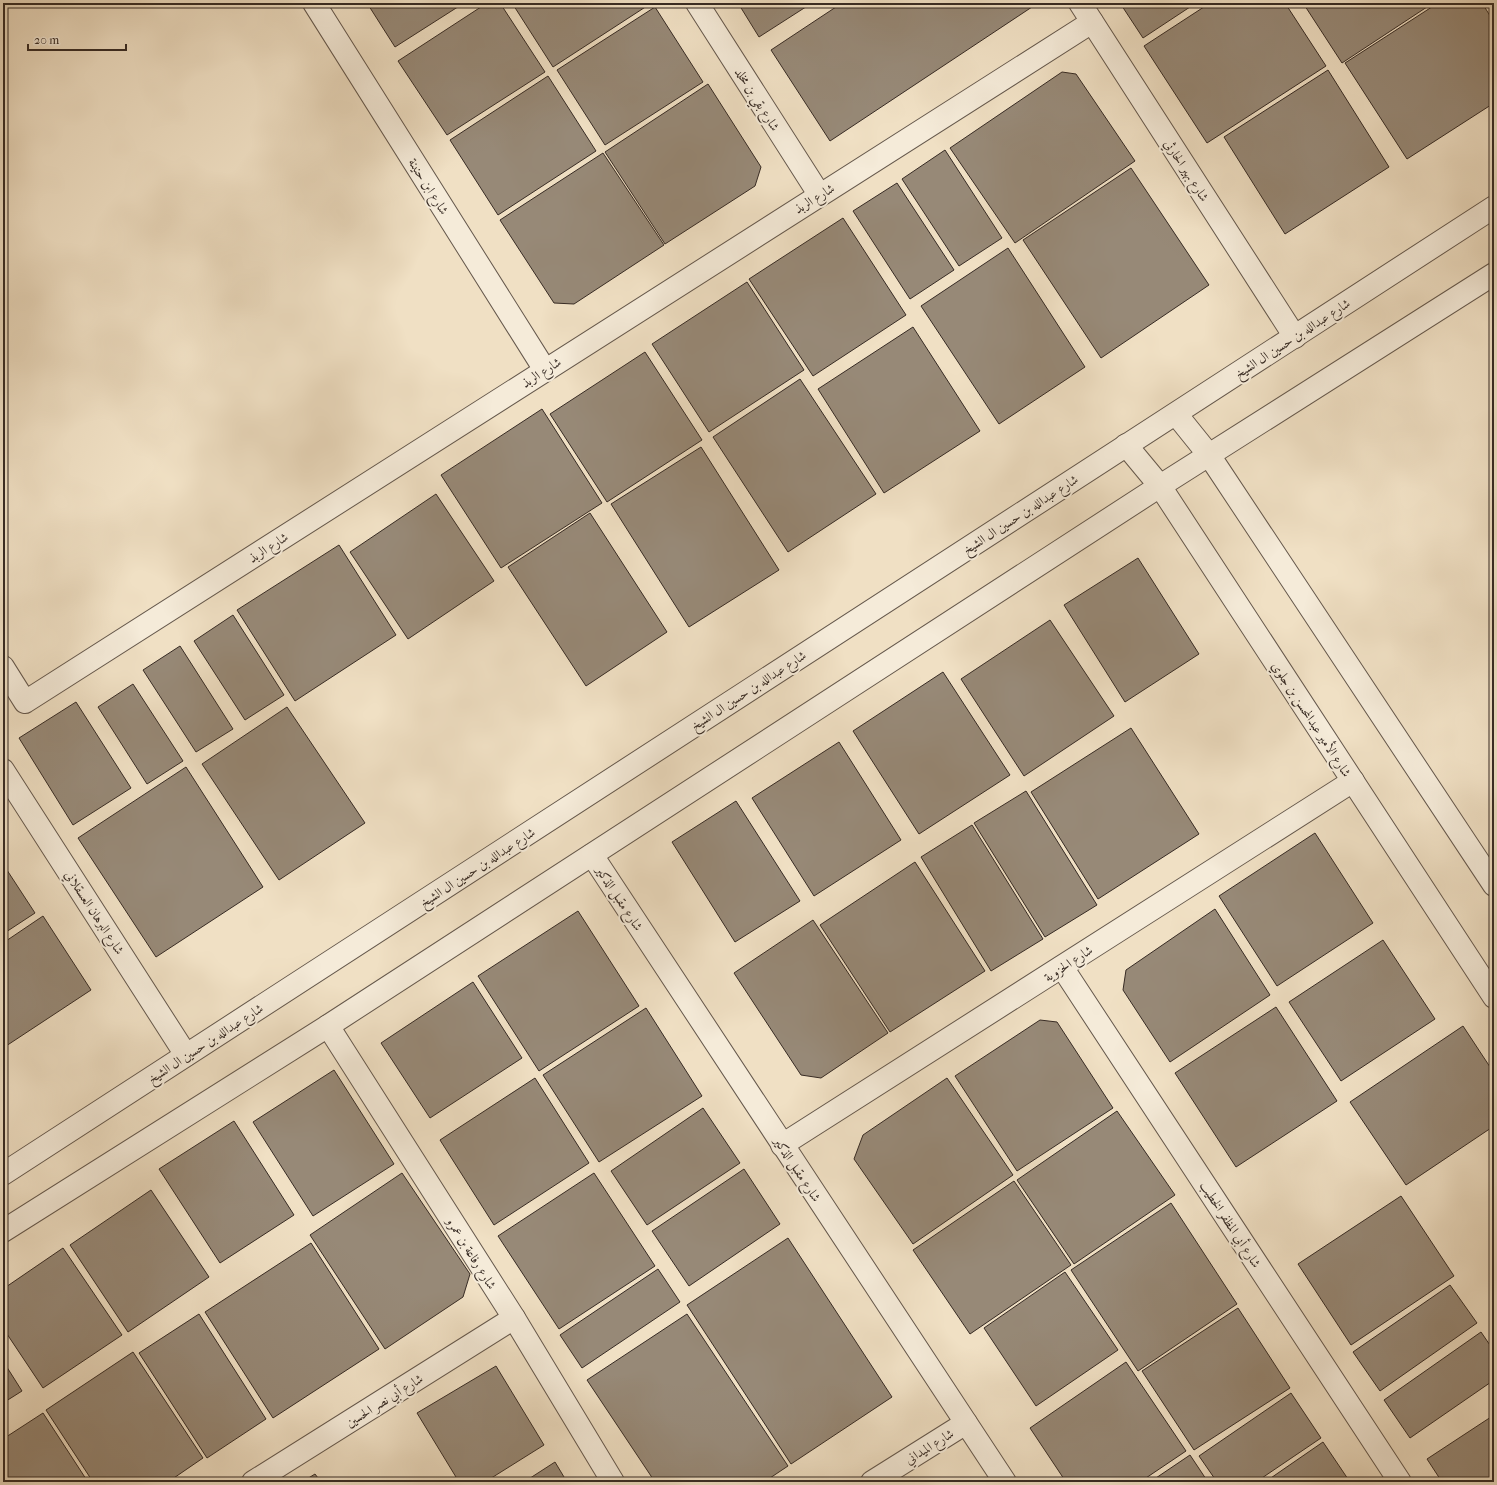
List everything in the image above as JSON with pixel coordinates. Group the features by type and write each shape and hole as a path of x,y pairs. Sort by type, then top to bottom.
{"street":[{"name":"شارع ابن حنينة","path":"314,3 545,370"},
{"name":"شارع بقي بن مخلد","path":"697,3 819,194"},
{"name":"شارع بهير الحارثي","path":"1080,3 1295,337"},
{"name":"شارع الربذ","path":"3,667 26,702 819,194 1092,22"},
{"name":"شارع عبدالله بن حسين ال الشيخ","path":"3,1174 1494,208"},
{"path":"3,1231 328,1026 1160,486 1494,274"},
{"path":"1176,414 1209,455 1491,878"},
{"name":"شارع الأمير عبدالمحسن بن جلوي","path":"1126,445 1160,486 1494,997"},
{"name":"شارع البرهان العسقلاني","path":"3,770 186,1055"},
{"name":"شارع الحزوية","path":"782,1145 1353,781"},
{"name":"شارع مقبل الذكير","path":"592,855 1004,1482"},
{"name":"شارع أبي المظفر الخطيب","path":"1062,967 1400,1482"},
{"name":"شارع رفاعة بن عمرو","path":"328,1026 514,1318 613,1482"},
{"name":"شارع أبي نصر الحسين","path":"253,1482 514,1318"},
{"name":"شارع الميداني","path":"872,1482 966,1423"}],"building":[{"path":"367,3 464,3 395,47"},
{"path":"487,3 500,3 545,72 447,135 398,61"},
{"path":"512,3 650,3 650,4 553,67"},
{"path":"738,3 812,3 759,37"},
{"path":"842,3 1034,3 1035,5 830,141 771,50"},
{"path":"1120,3 1196,3 1143,38"},
{"path":"1210,3 1285,3 1326,66 1207,143 1144,46"},
{"path":"1303,3 1433,3 1342,63"},
{"path":"1438,3 1482,3 1494,22 1494,103 1407,159 1345,63"},
{"path":"655,7 703,82 605,145 557,70"},
{"path":"1328,70 1389,167 1285,234 1224,137"},
{"path":"1062,72 1076,74 1135,161 1015,243 950,148"},
{"path":"548,76 596,151 498,215 450,140"},
{"path":"708,84 761,167 755,186 665,244 605,152"},
{"path":"945,150 1002,238 959,266 902,179"},
{"path":"603,153 664,245 574,304 554,303 500,220"},
{"path":"1131,168 1209,285 1101,358 1023,240"},
{"path":"897,183 954,270 910,299 853,211"},
{"path":"843,218 906,315 813,376 749,279"},
{"path":"1008,248 1085,367 999,424 921,306"},
{"path":"747,282 804,370 709,432 652,344"},
{"path":"913,327 980,431 884,493 818,389"},
{"path":"645,352 702,440 607,502 550,414"},
{"path":"800,379 876,494 788,552 713,437"},
{"path":"542,409 602,503 501,568 441,475"},
{"path":"701,447 779,570 689,627 611,504"},
{"path":"436,494 494,581 408,639 350,552"},
{"path":"590,513 667,632 586,686 508,567"},
{"path":"339,545 396,635 295,701 237,610"},
{"path":"1138,558 1199,654 1125,702 1064,605"},
{"path":"233,615 284,695 245,720 194,641"},
{"path":"1050,620 1114,716 1024,776 961,679"},
{"path":"180,646 233,729 196,752 143,670"},
{"path":"943,672 1010,775 919,834 853,731"},
{"path":"133,684 183,761 147,784 98,707"},
{"path":"76,702 131,788 73,825 19,738"},
{"path":"287,707 365,823 279,880 202,764"},
{"path":"1131,728 1199,834 1098,899 1031,792"},
{"path":"839,742 901,840 814,896 752,798"},
{"path":"186,767 263,887 156,957 78,838"},
{"path":"1026,791 1097,905 1045,937 974,823"},
{"path":"736,801 800,901 735,942 672,842"},
{"path":"972,825 1043,939 991,971 921,857"},
{"path":"1315,833 1373,923 1277,986 1219,896"},
{"path":"915,862 985,971 890,1032 820,925"},
{"path":"3,864 35,913 3,934"},
{"path":"1215,909 1270,995 1170,1062 1123,990 1126,970"},
{"path":"578,911 639,1006 539,1071 478,976"},
{"path":"43,916 91,990 3,1048 3,943"},
{"path":"813,920 888,1033 821,1078 801,1075 734,973"},
{"path":"1383,940 1435,1019 1341,1081 1289,1002"},
{"path":"473,982 522,1058 430,1118 381,1043"},
{"path":"1276,1007 1337,1101 1236,1167 1175,1073"},
{"path":"646,1008 702,1096 599,1162 543,1075"},
{"path":"1040,1020 1057,1022 1113,1108 1017,1171 955,1076"},
{"path":"1463,1026 1494,1073 1494,1126 1406,1185 1350,1102"},
{"path":"334,1070 394,1164 313,1216 253,1122"},
{"path":"535,1078 589,1163 494,1225 440,1140"},
{"path":"947,1078 1013,1175 913,1244 854,1159 863,1135"},
{"path":"703,1108 740,1163 647,1225 611,1171"},
{"path":"1117,1111 1175,1195 1074,1264 1017,1180"},
{"path":"234,1121 294,1215 220,1263 159,1169"},
{"path":"744,1169 780,1224 689,1286 652,1231"},
{"path":"402,1173 470,1274 463,1297 385,1349 310,1235"},
{"path":"594,1173 655,1266 559,1329 498,1236"},
{"path":"1014,1181 1071,1265 970,1334 913,1250"},
{"path":"151,1190 209,1277 128,1332 70,1245"},
{"path":"1401,1196 1454,1276 1351,1345 1298,1264"},
{"path":"1171,1203 1237,1304 1138,1371 1071,1270"},
{"path":"788,1238 892,1397 791,1464 687,1305"},
{"path":"311,1243 379,1349 273,1418 205,1312"},
{"path":"63,1248 122,1335 43,1388 3,1328 3,1289"},
{"path":"658,1269 680,1302 582,1368 560,1335"},
{"path":"1065,1272 1118,1350 1036,1406 984,1328"},
{"path":"1450,1285 1477,1323 1380,1391 1353,1352"},
{"path":"1238,1308 1290,1388 1194,1450 1142,1371"},
{"path":"199,1314 266,1419 207,1458 139,1353"},
{"path":"687,1314 788,1466 764,1482 655,1482 587,1380"},
{"path":"1481,1332 1494,1351 1494,1380 1410,1438 1384,1400"},
{"path":"133,1352 203,1458 168,1482 93,1482 46,1410"},
{"path":"3,1361 22,1391 3,1403"},
{"path":"1126,1362 1186,1451 1140,1482 1066,1482 1030,1428"},
{"path":"496,1366 544,1445 485,1482 459,1482 417,1413"},
{"path":"1291,1393 1321,1438 1256,1482 1217,1482 1199,1456"},
{"path":"43,1413 88,1482 3,1482 3,1439"},
{"path":"1494,1415 1494,1482 1442,1482 1427,1459"},
{"path":"1323,1442 1350,1482 1265,1482"},
{"path":"1190,1455 1208,1482 1150,1482"},
{"path":"555,1462 567,1482 524,1482"},
{"path":"315,1474 321,1482 302,1482"}]}
